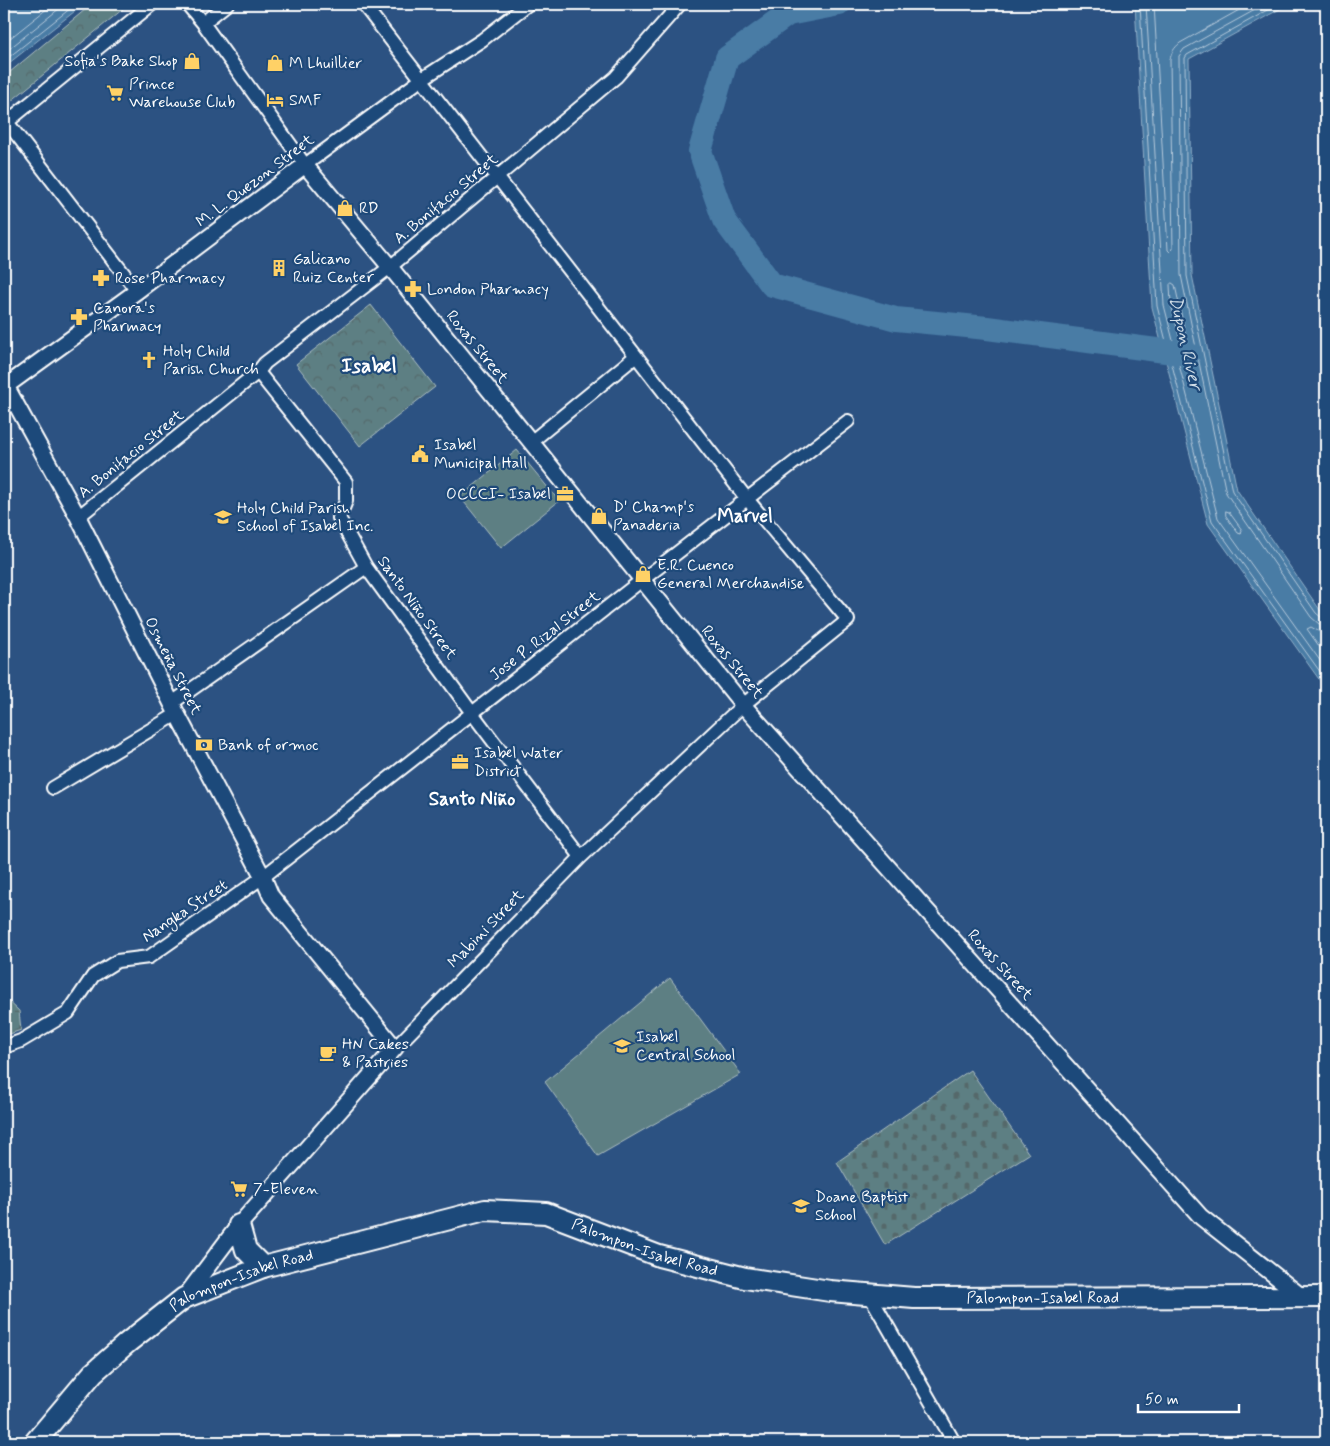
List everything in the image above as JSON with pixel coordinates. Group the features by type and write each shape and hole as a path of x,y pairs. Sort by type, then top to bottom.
{"highway":[{"name":"Palompon-Isabel Road","path":"34,1442 93,1373 184,1298 264,1266 486,1210 546,1214 659,1256 745,1278 830,1291 914,1298 1326,1296"},
{"path":"239,1225 246,1250 264,1266"}],"street":[{"path":"137,291 7,122 152,4"},
{"name":"Roxas Street","path":"187,4 203,23 305,165 744,704 1201,1217 1302,1297"},
{"path":"203,23 227,4"},
{"path":"363,4 747,499"},
{"name":"M. L. Quezon Street","path":"4,386 137,291 422,79 482,40 528,4"},
{"name":"A. Bonifacio Street","path":"78,517 258,372 265,363 390,267 498,178 616,77 680,4"},
{"path":"531,442 636,356"},
{"name":"Santo Niño Street","path":"258,372 346,482 346,500 339,518 366,567 472,713 581,857"},
{"name":"Osmeña Street","path":"4,386 78,517 271,896 395,1048"},
{"name":"Jose P. Rizal Street","path":"263,877 642,580 848,422"},
{"name":"Mabini Street","path":"184,1298 239,1225 395,1048 581,857 744,704 848,620 747,499"},
{"path":"53,788 175,708 366,567"},
{"name":"Nangka Street","path":"4,1047 21,1041 68,1013 93,976 117,961 149,957 263,877"},
{"path":"869,1294 954,1442"}],"green space":[{"path":"92,4 129,4 4,107 4,77"},
{"path":"371,305 435,387 360,446 296,364"},
{"path":"517,450 559,501 501,548 460,497"},
{"path":"670,978 741,1074 598,1156 545,1082"},
{"path":"4,997 19,1011 21,1030 4,1036"},
{"path":"970,1070 1029,1154 885,1245 837,1162"}],"water":[{"path":"4,4 84,4 4,67"},
{"name":"Dupon River","path":"1135,4 1289,4 1189,59 1192,275 1237,490 1320,610 1326,615 1326,689 1208,524 1152,307"}],"waterway":[{"name":"Dupon River","path":"839,4 788,14 727,58 700,151 724,220 772,285 896,319 987,328 1188,354"}],"place":[{"name":"Sofia's Bake Shop","path":"192,61"},
{"name":"M Lhuillier","path":"275,63"},
{"name":"Prince Warehouse Club","path":"115,93"},
{"name":"SMF","path":"275,100"},
{"name":"RD","path":"345,208"},
{"name":"Galicano Ruiz Center","path":"279,268"},
{"name":"Rose Pharmacy","path":"101,278"},
{"name":"London Pharmacy","path":"413,289"},
{"name":"Canora's Pharmacy","path":"79,317"},
{"name":"Holy Child Parish Church","path":"149,360"},
{"name":"Isabel Municipal Hall","path":"420,454"},
{"name":"OCCCI- Isabel","path":"565,494"},
{"name":"D' Champ's Panaderia","path":"599,516"},
{"name":"Holy Child Parish School of Isabel Inc.","path":"223,517"},
{"name":"E.R. Cuenco General Merchandise","path":"643,574"},
{"name":"Bank of ormoc","path":"204,745"},
{"name":"Isabel Water District","path":"460,762"},
{"name":"Isabel Central School","path":"622,1046"},
{"name":"HN Cakes & Pastries","path":"328,1053"},
{"name":"7-Eleven","path":"239,1189"},
{"name":"Doane Baptist School","path":"801,1206"}],"district":[{"name":"Isabel","path":"369,366"},
{"name":"Marvel","path":"745,516"},
{"name":"Santo Niño","path":"472,799"}]}
